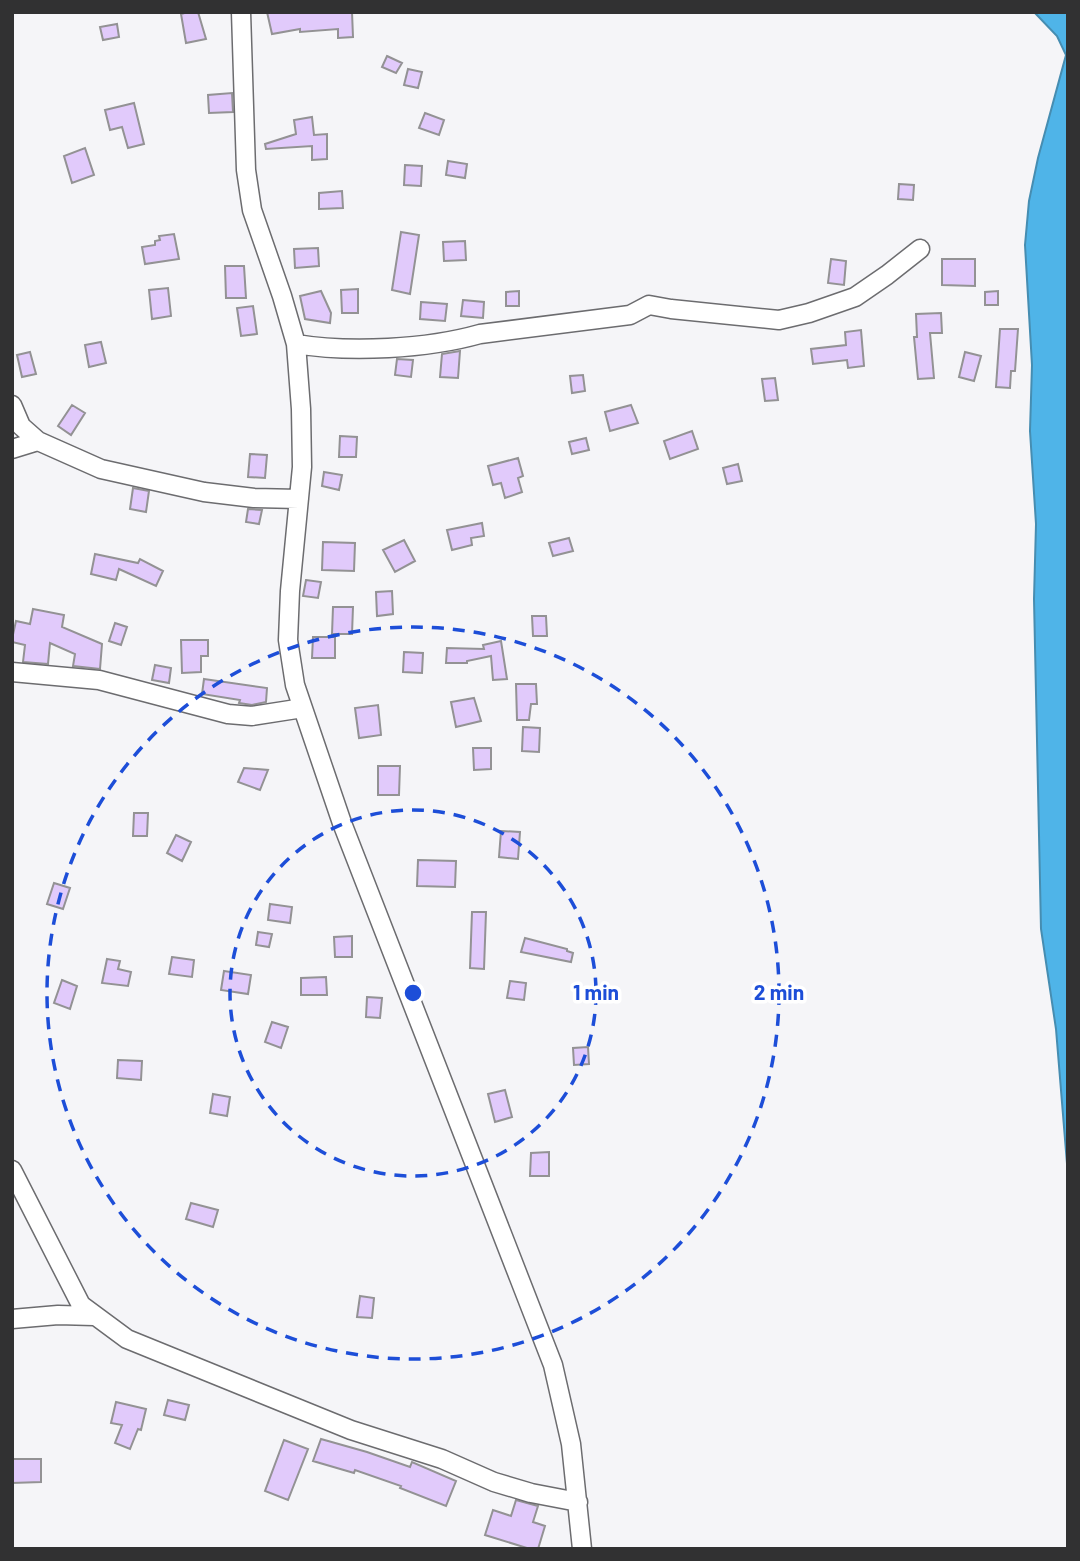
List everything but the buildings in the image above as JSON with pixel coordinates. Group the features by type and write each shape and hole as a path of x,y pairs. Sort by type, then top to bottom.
{"street":[{"path":"241,12 246,170 250,197 296,344 302,409 302,467 290,591 288,640 291,671 338,812 553,1365 571,1444 582,1549"},
{"path":"296,344 343,349 456,341 480,334 630,315 649,305 779,320 855,297 920,249"},
{"path":"12,405 21,426 38,441 101,469 191,489 254,498 299,499"},
{"path":"12,449 38,441"},
{"path":"12,672 99,680 240,715 252,716 303,708"},
{"path":"12,1170 81,1305 127,1339 351,1430 442,1459 494,1482 531,1493 578,1502"},
{"path":"12,1319 58,1315 94,1316"}],"water":[{"path":"1034,12 1068,12 1068,1176 1056,1029 1041,929 1034,599 1036,524 1030,431 1032,365 1025,245 1029,201 1038,158 1066,55 1057,36"}]}
